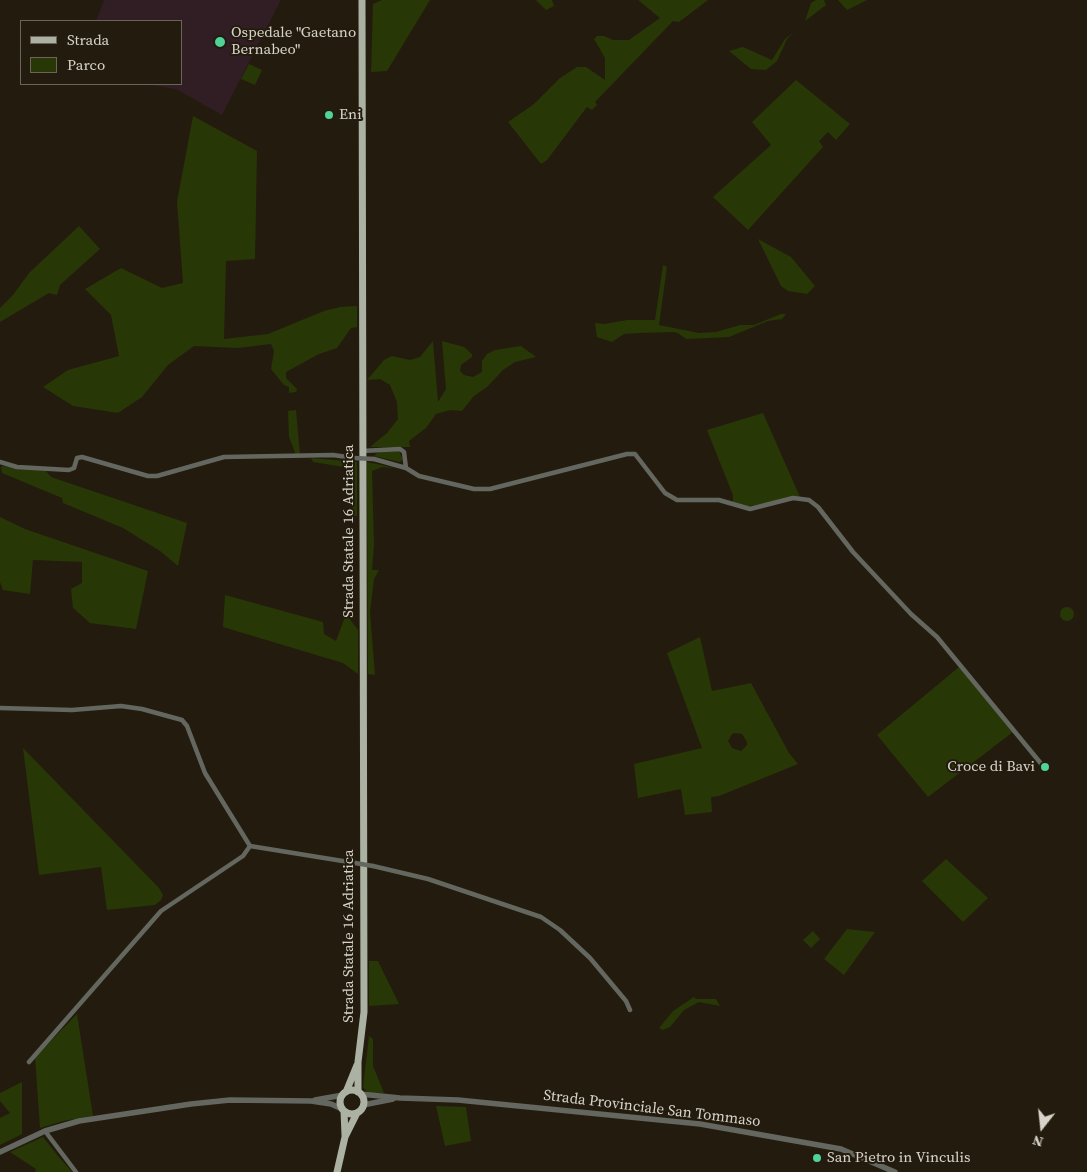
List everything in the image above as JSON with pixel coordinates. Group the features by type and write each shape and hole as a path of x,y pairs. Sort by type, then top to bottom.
{"main road":[{"name":"Strada Statale 16 Adriatica","path":"359,1093 358,1062 364,1012 362,0"},
{"name":"Strada Statale 16 Adriatica","path":"344,1093 358,1062"},
{"path":"337,1172 345,1137 363,1105 359,1093 344,1093 340,1103 343,1110 345,1137"},
{"path":"343,1110 350,1114 357,1113"}],"street":[{"path":"362,449 400,449 404,452 407,460 406,468"},
{"path":"0,462 17,467 69,470 74,468 77,458 82,457 148,476 157,476 224,457 333,456 374,460 406,468 419,476 474,489 490,489 627,454 635,454 665,493 677,500 719,500 750,509 793,498 809,500 818,507 853,552 912,614 937,637 1043,766"},
{"path":"0,708 72,710 121,706 142,709 182,720 187,726 206,774 250,846 355,862 428,879 541,917 560,930 590,958 626,1000 630,1010"},
{"path":"29,1062 161,911 243,856 250,846"},
{"path":"310,1101 344,1093"},
{"name":"Strada Provinciale San Tommaso","path":"359,1093 400,1098 458,1100 700,1124 841,1149 895,1172"},
{"name":"Strada Provinciale San Tommaso","path":"363,1105 400,1098"},
{"path":"0,1152 45,1131 113,1115 210,1101 310,1101 331,1104 343,1110"},
{"path":"45,1131 76,1172"}],"shaded area":[{"name":"Ospedale \"Gaetano Bernabeo\"","path":"104,0 281,0 222,115 176,89 152,85 182,85 182,20 96,20"}],"green space":[{"path":"382,0 430,0 387,71 371,72 373,4"},
{"path":"536,0 552,0 554,6 546,10"},
{"path":"638,0 708,0 679,22 673,21 595,102 597,105 592,110 587,107 547,160 541,164 508,122 534,104 560,78 577,67 586,67 605,80 605,58 594,39 597,36 604,36 613,40 629,40 660,18"},
{"path":"816,0 824,0 826,5 805,21 811,3"},
{"path":"838,0 867,0 847,10"},
{"path":"794,32 787,39 777,61 766,70 751,69 729,51 743,47 772,60 785,39"},
{"path":"249,64 262,70 255,85 241,79"},
{"path":"796,80 850,124 836,140 828,132 819,141 823,147 748,230 713,197 771,145 752,122"},
{"path":"193,116 257,151 255,259 226,261 224,339 268,334 324,311 340,307 357,306 357,327 351,328 337,348 319,354 286,372 286,378 297,389 296,392 289,393 289,387 284,385 271,369 274,351 271,344 238,348 194,346 168,365 142,397 118,413 73,406 43,387 68,370 119,356 111,315 85,289 121,268 162,288 183,283 177,202"},
{"path":"79,226 100,249 60,285 57,295 49,293 0,322 0,308 13,295 29,273"},
{"path":"758,239 791,257 815,286 807,294 788,291 781,286"},
{"path":"663,265 667,267 659,325 699,333 716,332 740,325 754,325 781,314 786,314 782,319 768,321 729,337 686,339 673,332 640,333 624,334 612,342 597,337 595,323 655,320"},
{"path":"433,341 438,402 446,389 442,341 464,347 472,354 472,357 461,365 460,371 464,375 473,377 482,372 482,361 487,354 495,350 521,346 536,357 515,362 503,370 488,386 473,397 462,411 450,410 436,414 426,428 409,441 410,447 370,447 387,433 398,419 397,402 390,385 380,379 367,380 384,360 392,356 410,360 420,357"},
{"path":"296,410 300,455 296,455 289,437 288,411"},
{"path":"763,413 800,497 744,507 733,502 733,495 707,430"},
{"path":"385,451 399,451 403,459 400,462 374,456"},
{"path":"311,458 357,462 357,516 353,516 350,468 313,462"},
{"path":"367,462 395,468 382,467 372,471 374,545 372,570 379,570 374,579 370,612 375,675 368,674"},
{"path":"1,467 46,471 51,477 187,523 178,566 160,551 123,528 63,503 62,498 2,473"},
{"path":"0,517 25,529 148,571 136,629 90,623 73,608 71,589 82,583 82,562 33,560 30,594 3,590 0,582"},
{"path":"225,595 323,622 324,634 336,641 346,614 358,630 358,674 343,663 223,627"},
{"path":"1064,607 1070,607 1074,614 1070,621 1064,621 1060,617 1060,611"},
{"path":"700,637 712,691 751,683 789,753 798,764 719,796 711,797 712,812 685,815 681,789 638,798 634,764 702,748 667,653","holes":["732,734 742,734 747,745 741,751 732,748 728,741"]},
{"path":"959,667 1013,732 928,797 877,735"},
{"path":"23,748 159,888 163,895 161,900 155,905 107,910 101,867 39,875"},
{"path":"946,859 988,898 963,922 922,881"},
{"path":"847,929 875,932 844,975 824,959"},
{"path":"813,931 820,939 811,948 803,940"},
{"path":"369,961 378,961 399,1004 369,1006"},
{"path":"694,997 696,999 716,999 720,1006 699,1002 684,1010 670,1027 663,1030 659,1028 673,1011"},
{"path":"77,1014 93,1116 63,1121 40,1128 35,1057"},
{"path":"369,1036 373,1039 373,1066 384,1093 368,1093 363,1087"},
{"path":"22,1082 22,1134 0,1145 0,1118 10,1113 0,1101 0,1093"},
{"path":"436,1106 466,1107 471,1141 445,1146"},
{"path":"43,1137 72,1172 35,1172 36,1169 10,1152"}],"place":[{"name":"Ospedale \"Gaetano Bernabeo\"","path":"220,42"},
{"name":"Eni","path":"329,115"},
{"name":"Croce di Bavi","path":"1045,767"},
{"name":"San Pietro in Vinculis","path":"817,1158"}]}
